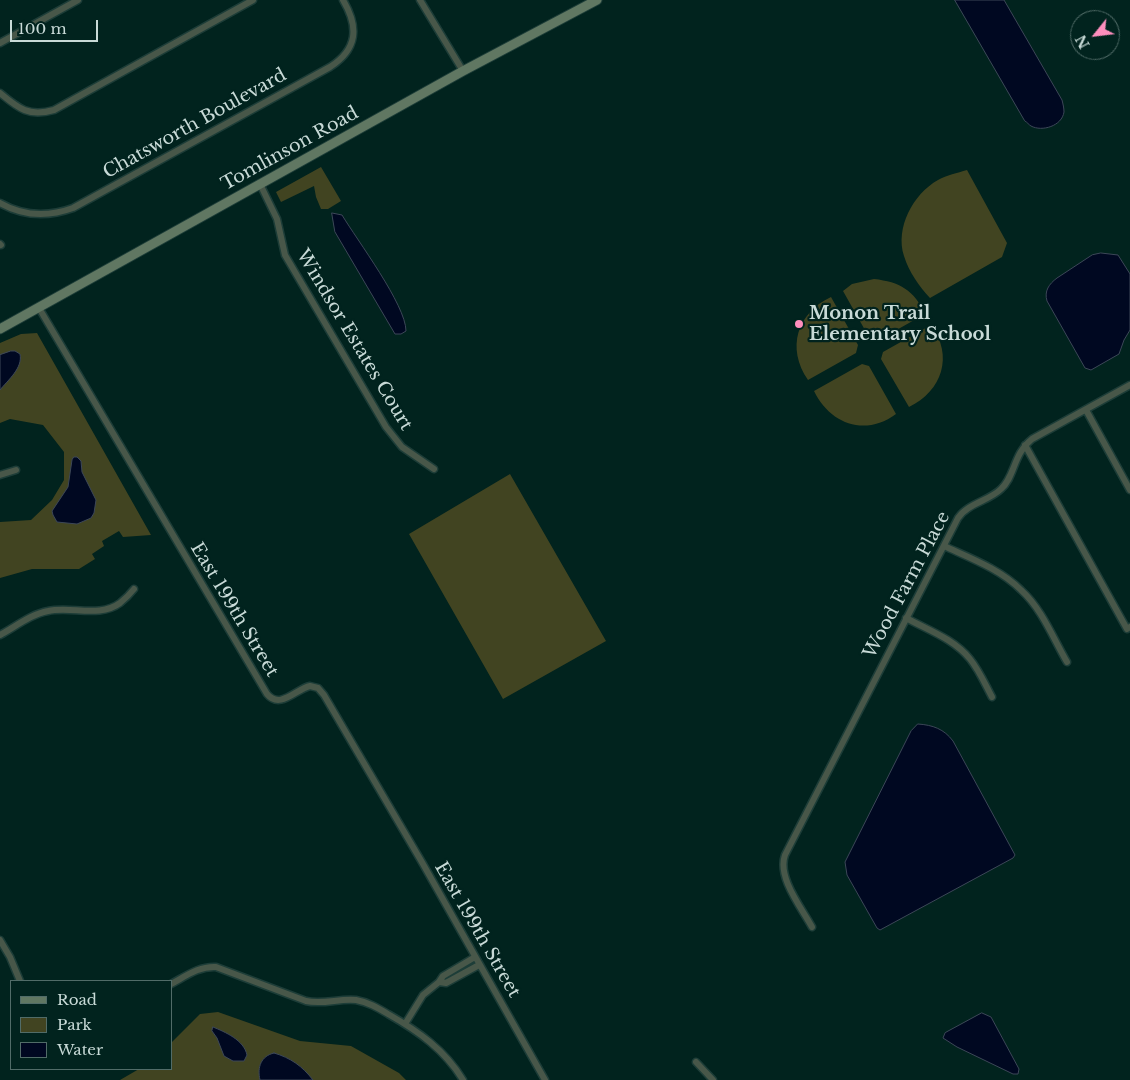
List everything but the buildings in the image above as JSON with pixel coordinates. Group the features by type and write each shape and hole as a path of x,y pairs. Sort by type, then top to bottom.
{"street":[{"path":"0,43 78,0"},
{"path":"0,93 24,111 41,112 54,110 253,0"},
{"name":"Chatsworth Boulevard","path":"0,203 14,210 30,214 54,214 73,208 330,67 346,53 352,41 353,18 343,0"},
{"path":"420,0 463,71"},
{"name":"Tomlinson Road","path":"0,329 120,260 463,71 597,0"},
{"name":"Windsor Estates Court","path":"260,184 277,219 285,255 386,427 402,447 434,469"},
{"name":"East 199th Street","path":"39,308 266,694 272,699 281,700 307,686 321,691 545,1080"},
{"name":"Wood Farm Place","path":"812,927 786,881 783,859 960,514 1005,486 1018,456 1025,445 1032,439 1130,385"},
{"path":"1086,410 1130,490"},
{"path":"1025,445 1128,628"},
{"path":"0,475 16,470"},
{"path":"944,546 1000,574 1022,590 1038,610 1067,662"},
{"path":"0,635 47,611 61,609 98,610 113,607 119,604 134,589"},
{"path":"906,618 947,639 962,650 974,664 992,696"},
{"path":"0,940 10,956 20,980"},
{"path":"406,1024 423,995 439,982 443,976 475,957"},
{"path":"439,982 446,982 479,964"},
{"path":"172,983 198,969 216,967 314,1003 352,1000 367,1003 422,1034 448,1059 463,1080"},
{"path":"696,1062 713,1080"}],"green space":[{"path":"321,167 341,201 328,209 321,209 314,186 281,202 276,192"},
{"path":"967,170 1007,243 1002,257 930,298 915,278 904,256 902,234 904,223 914,203 929,186 945,177"},
{"path":"874,279 899,285 911,293 925,314 877,341 870,339 843,291 852,284"},
{"path":"831,297 858,345 856,353 808,380 801,368 798,356 799,332 810,312"},
{"path":"931,325 942,349 941,372 930,392 909,407 881,359 883,352"},
{"path":"37,333 151,535 123,537 119,531 102,541 104,546 92,554 95,559 79,569 32,569 0,578 0,522 31,520 52,500 64,480 64,452 43,425 10,419 0,423 0,343 21,334"},
{"path":"862,364 869,366 896,414 884,421 861,426 849,424 829,412 814,391"},
{"path":"510,474 606,641 503,699 409,534"},
{"path":"218,1012 300,1041 351,1046 399,1073 406,1080 120,1080 137,1070 172,1070 172,1042 200,1014"}],"water":[{"path":"955,0 1004,0 1062,100 1064,112 1060,121 1046,128 1035,128 1025,121"},
{"path":"332,213 342,215 390,289 404,320 406,331 401,334 395,334 335,232"},
{"path":"1101,253 1118,255 1130,274 1130,330 1119,354 1091,370 1085,368 1047,301 1046,294 1050,285 1057,278 1092,255"},
{"path":"11,351 20,354 19,364 0,390 0,355"},
{"path":"74,457 81,461 82,472 96,500 94,513 91,518 77,524 57,522 52,511 68,487"},
{"path":"918,724 938,728 953,741 1015,855 1013,858 880,930 877,928 847,875 845,862 911,731"},
{"path":"982,1013 991,1017 1019,1069 1018,1074 1013,1074 957,1047 943,1038 945,1033"},
{"path":"213,1027 233,1037 242,1045 247,1055 244,1061 233,1061 224,1056 212,1031"},
{"path":"274,1053 296,1063 313,1080 260,1080 259,1071 263,1059"}],"place":[{"name":"Monon Trail Elementary School","path":"799,324"}]}
